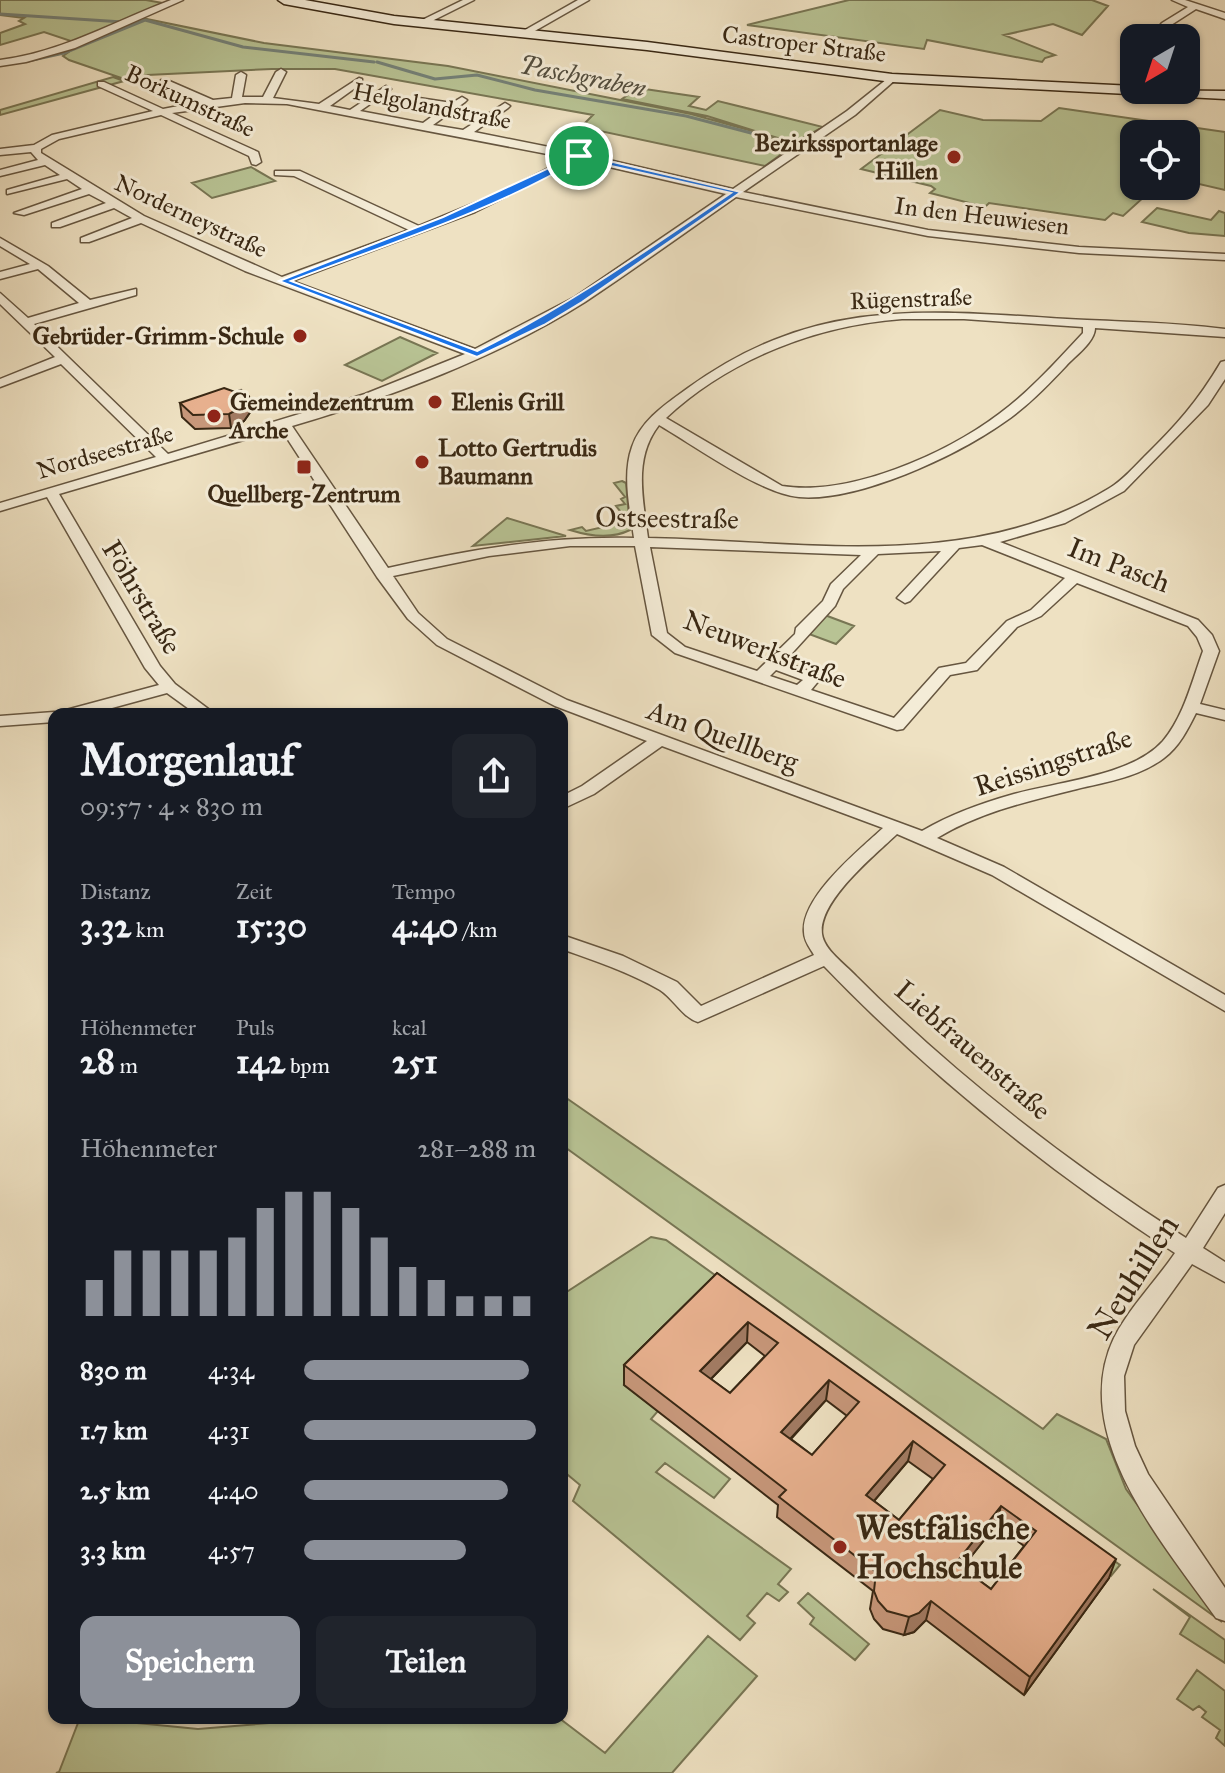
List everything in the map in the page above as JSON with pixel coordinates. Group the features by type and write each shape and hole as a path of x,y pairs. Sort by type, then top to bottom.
{"main road":[{"name":"Castroper Straße","path":"284,0 421,23 658,47 892,78 1225,95"}],"street":[{"path":"149,0 174,2"},
{"path":"421,23 466,0"},
{"path":"523,34 585,0"},
{"path":"1176,0 1225,16"},
{"path":"0,63 50,55 110,32 174,2"},
{"path":"1167,24 1195,6"},
{"path":"267,100 281,72"},
{"path":"236,101 241,75"},
{"name":"Nordseestraße","path":"0,507 284,424 417,379 477,354 541,323 579,300 864,104 892,78"},
{"path":"323,106 359,81"},
{"path":"164,82 210,103"},
{"name":"Borkumstraße","path":"101,84 254,154 256,162"},
{"path":"354,111 386,89"},
{"name":"Helgolandstraße","path":"163,112 236,101 267,100 323,106 579,156 737,192"},
{"path":"422,100 458,103 426,125"},
{"path":"466,133 505,106"},
{"path":"0,152 36,148 56,137 163,112"},
{"name":"Norderneystraße","path":"36,148 36,154 87,191 138,220 228,261 477,354"},
{"path":"283,281 516,188 579,156"},
{"path":"0,173 46,161"},
{"path":"279,173 296,173 416,229"},
{"path":"11,192 67,176"},
{"path":"20,213 87,191"},
{"name":"In den Heuwiesen","path":"737,192 820,213 964,239 1079,250 1225,257"},
{"path":"56,225 111,205"},
{"path":"85,240 138,220"},
{"path":"0,241 39,265 88,304"},
{"path":"0,276 39,265"},
{"path":"27,322 132,292"},
{"path":"0,297 165,458"},
{"name":"Rügenstraße","path":"644,541 634,464 638,445 656,418 685,395 782,342 843,322 921,316 1225,333"},
{"path":"656,418 778,489 802,494 822,493 895,473 944,451 998,421 1060,366 1089,334 1089,325"},
{"path":"0,383 64,358"},
{"name":"Ostseestraße","path":"382,574 460,555 532,543 644,541 874,550 984,541 1062,518 1114,492 1188,423 1225,365"},
{"name":"Am Quellberg","path":"284,424 382,574 413,616 442,642 561,703 895,826 998,871 1225,1004"},
{"name":"Föhrstraße","path":"50,491 140,647 169,687 199,708"},
{"name":"Neuwerkstraße","path":"644,541 660,635 680,650 897,725 945,671 971,667 1012,624 1036,613 1074,577"},
{"name":"Im Pasch","path":"984,541 1180,617 1200,629 1211,651 1191,707"},
{"path":"905,598 954,545"},
{"path":"759,678 805,633 801,631 830,603 836,587 874,550"},
{"path":"774,664 813,678 800,692"},
{"path":"94,708 169,687"},
{"path":"1191,707 1225,715"},
{"name":"Reissingstraße","path":"924,838 958,820 1034,795 1136,768 1168,745 1191,707"},
{"path":"0,721 48,717"},
{"path":"568,800 588,790 658,741"},
{"name":"Liebfrauenstraße","path":"895,826 846,871 825,899 812,935 827,957 868,1000 991,1108 1078,1177 1225,1273"},
{"path":"568,944 616,961 670,987 698,1015 827,957"},
{"name":"Neuhillen","path":"1225,1194 1189,1252 1124,1342 1111,1391 1113,1419 1133,1473 1225,1609"}],"green space":[{"path":"0,0 146,0 168,4 142,18 264,43 448,66 691,114 763,134 791,147 765,166 581,127 593,115 335,69 147,75 127,80 69,60 63,56 80,44 44,32 0,45 0,33 25,24 19,21 24,18 0,15"},
{"path":"849,0 1092,0 1108,6 1082,35 1053,24 1004,35 1055,55 1042,62 927,40 924,49 747,25"},
{"path":"113,77 124,81 0,115 0,110"},
{"path":"638,88 699,97 689,106 706,110 718,101 823,127 794,143 707,116 622,99"},
{"name":"Bezirkssportanlage Hillen","path":"1059,108 1142,120 1120,120 1120,200 1141,200 1123,216 1113,213 1105,220 989,203 985,207 930,193 935,189 931,186 861,169 940,110 983,120 1041,121"},
{"name":"Bezirkssportanlage Hillen","path":"1200,128 1225,132 1225,190 1200,184"},
{"path":"251,167 275,181 212,198 192,183"},
{"path":"1157,208 1211,220 1219,211 1225,213 1225,236 1189,233 1142,222"},
{"path":"400,337 437,353 382,381 345,365"},
{"path":"614,483 626,483 630,530 600,536 570,530 582,527 586,531 625,522 616,506 625,504 621,499 625,497"},
{"path":"507,518 566,536 473,546"},
{"path":"822,614 854,626 836,644 809,634"},
{"path":"568,1099 1043,1429 1057,1414 1106,1439 1126,1489 1222,1622 568,1149"},
{"path":"651,1237 666,1240 1120,1565 1111,1576 716,1293 624,1385 658,1411 651,1419 730,1479 714,1498 665,1463 656,1472 791,1569 778,1584 788,1592 779,1601 767,1593 747,1616 755,1623 740,1640 573,1501 580,1485 568,1475 568,1291"},
{"path":"1153,1589 1225,1640 1225,1663 1180,1634 1190,1617"},
{"path":"808,1593 869,1644 855,1660 810,1624 814,1618 798,1603"},
{"path":"708,1636 757,1676 672,1773 56,1773 78,1724 147,1724 198,1729 258,1724 567,1724 605,1753"},
{"path":"1197,1670 1225,1691 1225,1746 1216,1738 1220,1730 1202,1717 1206,1712 1199,1706 1193,1710 1177,1699"}],"building":[{"path":"224,388 235,392 241,390 249,397 242,407 229,414 193,415 180,403"},
{"path":"717,1273 1116,1559 1030,1677 931,1601 919,1613 909,1617 887,1611 874,1591 876,1572 779,1497 786,1490 624,1365","holes":["748,1322 778,1343 730,1393 700,1371","829,1380 859,1402 812,1455 781,1432","913,1441 945,1465 899,1520 866,1495","1001,1506 1036,1531 991,1589 956,1563"]}],"waterway":[{"name":"Paschgraben","path":"0,14 123,22"},
{"name":"Paschgraben","path":"28,61 64,53 145,20 243,47 374,62"},
{"name":"Paschgraben","path":"377,62 435,79 477,75 535,90 686,116 751,133 775,144 772,147"}],"place":[{"name":"Bezirkssportanlage Hillen","path":"954,157"},
{"name":"Gebrüder-Grimm-Schule","path":"300,336"},
{"name":"Elenis Grill","path":"435,402"},
{"name":"Gemeindezentrum Arche","path":"214,416"},
{"name":"Lotto Gertrudis Baumann","path":"422,462"},
{"name":"Quellberg-Zentrum","path":"304,467"},
{"name":"Westfälische Hochschule","path":"840,1547"}],"route":[{"path":"579,156 737,192 579,300 541,323 477,354 283,281 445,219 555,170 579,156"}]}
